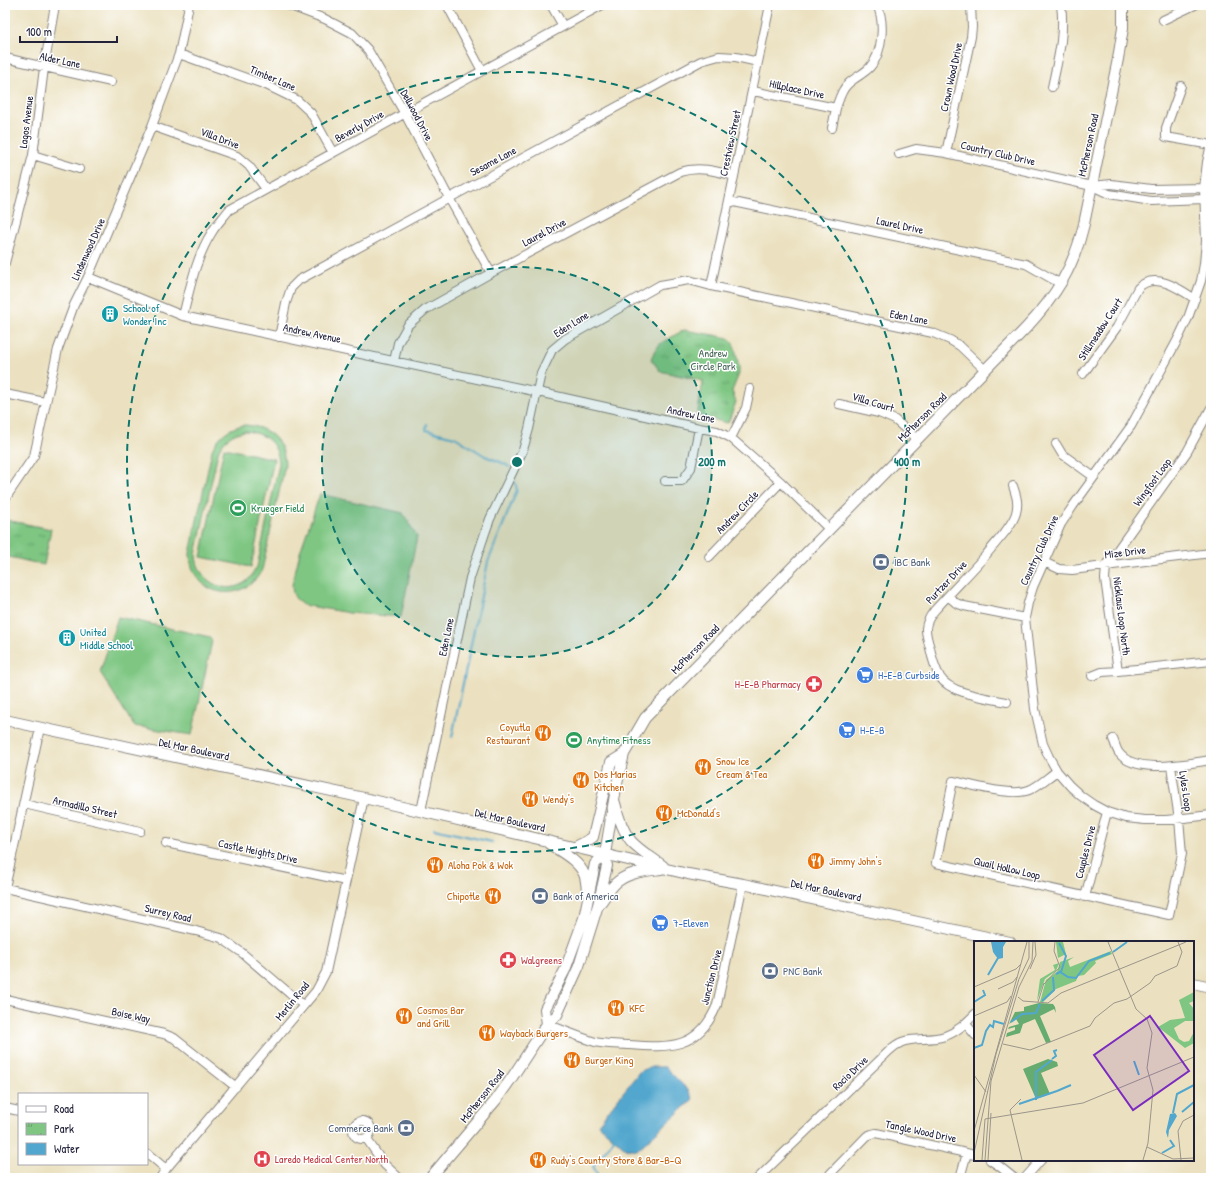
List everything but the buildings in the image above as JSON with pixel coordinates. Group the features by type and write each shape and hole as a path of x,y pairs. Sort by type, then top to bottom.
{"main road":[{"name":"McPherson Road","path":"430,1178 496,1100 547,1024 557,1015 579,966 598,905 607,866 605,854 618,775 624,754 637,730 649,714 986,370 1039,314 1051,300 1061,284 1070,267 1080,241 1122,40 1123,5"},
{"name":"Del Mar Boulevard","path":"5,720 364,798 688,874 743,884 1005,941"},
{"path":"575,847 593,837 611,762 624,754"},
{"path":"614,798 619,818 631,841 667,868"},
{"path":"543,840 581,868 585,878 588,899"},
{"name":"McPherson Road","path":"547,1024 545,1009 565,970 584,918 595,864 605,854"},
{"path":"598,905 617,881 636,873 667,868"},
{"path":"1194,983 1211,987"}],"street":[{"name":"Lagos Avenue","path":"5,263 33,155 44,68 55,5"},
{"name":"Lindenwood Drive","path":"5,499 34,456 58,350 74,305 88,277 152,126 179,54 189,5"},
{"name":"Dellwood Drive","path":"288,5 325,19 352,33 368,50 405,114 449,198 491,273"},
{"path":"447,5 482,71"},
{"path":"552,5 563,26"},
{"name":"Beverly Drive","path":"182,316 201,254 212,232 229,210 602,5"},
{"name":"Crestview Street","path":"711,286 770,5"},
{"name":"Hillplace Drive","path":"753,91 836,108 847,85 870,68 874,63 880,41 882,23 877,5"},
{"name":"Crown Wood Drive","path":"946,153 971,38 971,5"},
{"path":"1052,87 1061,49 1061,5"},
{"path":"1162,20 1195,5"},
{"name":"Timber Lane","path":"179,54 266,85 297,100 311,113 333,153"},
{"name":"Sesame Lane","path":"279,337 290,288 299,280 701,61 719,56 736,57 758,62"},
{"name":"Alder Lane","path":"5,58 111,82"},
{"path":"1181,86 1166,128 1166,137 1211,145"},
{"path":"832,128 836,108"},
{"name":"Villa Drive","path":"152,126 237,156 249,166 266,190"},
{"name":"Country Club Drive","path":"1211,145 1207,162 1204,188 1206,241 1203,270 1195,299 1178,339 1131,426 1061,524 1033,587 1025,618 1038,727 1043,744 1057,771 1081,796 1094,805 1107,812 1126,818 1145,820 1179,819 1211,815"},
{"name":"Country Club Drive","path":"899,154 916,150 946,153 1092,186 1109,194 1151,201 1204,199"},
{"path":"33,155 79,169"},
{"name":"Laurel Drive","path":"394,361 398,343 408,325 426,310 491,273 680,172 699,169 716,171 734,176"},
{"name":"Country Club Drive","path":"1092,186 1111,184 1152,189 1204,188"},
{"name":"Laurel Drive","path":"729,201 1026,264 1061,284"},
{"name":"Andrew Avenue","path":"88,277 182,316 538,392"},
{"name":"Eden Lane","path":"420,811 470,578 490,519 523,450 530,429 541,373 552,350 565,339 660,285 689,280 933,333 960,346 986,370"},
{"name":"Stillmeadow Court","path":"1083,374 1117,327 1138,288 1142,284 1159,281 1167,283 1173,285 1195,299"},
{"path":"731,438 746,408 750,389"},
{"name":"Andrew Lane","path":"538,392 717,431 731,438 781,482 830,529"},
{"path":"5,394 45,402"},
{"name":"Villa Court","path":"839,404 879,413 895,420 917,439"},
{"name":"Wingfoot Loop","path":"1106,566 1187,452 1211,408"},
{"path":"665,481 682,481 691,468 699,428"},
{"path":"1056,444 1062,454 1094,477"},
{"name":"Andrew Circle","path":"709,557 781,482"},
{"name":"Purtzer Drive","path":"1007,702 965,693 952,688 940,678 925,632 929,618 934,611 998,541 1016,515 1017,499 1013,486"},
{"name":"Mize Drive","path":"1044,562 1059,569 1072,570 1211,553"},
{"name":"Nicklaus Loop North","path":"1106,566 1105,579 1118,671 1211,661"},
{"path":"948,596 956,603 964,606 1025,618"},
{"path":"1092,676 1102,672 1118,671"},
{"path":"5,888 40,728"},
{"name":"Lyles Loop","path":"1113,739 1119,753 1125,759 1135,764 1149,766 1171,766 1211,760"},
{"name":"Lyles Loop","path":"1171,766 1179,819"},
{"name":"Quail Hollow Loop","path":"1057,771 1029,790 1020,792 1009,792 953,781 936,863 1169,915 1182,854 1179,819"},
{"name":"Merlin Road","path":"160,1178 316,990 326,972 364,798"},
{"name":"Armadillo Street","path":"24,804 140,831"},
{"name":"Couples Drive","path":"1085,897 1107,812"},
{"name":"Castle Heights Drive","path":"166,843 346,880"},
{"name":"Junction Drive","path":"547,1024 594,1042 661,1047 673,1046 692,1038 708,1022 717,1005 743,884"},
{"name":"Surrey Road","path":"5,888 221,938 241,952 303,1005"},
{"name":"Boise Way","path":"5,999 164,1034 174,1038 236,1087"},
{"name":"Rocio Drive","path":"762,1176 896,1045 911,1040 936,1039 945,1036 966,1024 974,1015"},
{"path":"966,1024 974,1034"},
{"path":"5,1108 18,1112"},
{"name":"Tangle Wood Drive","path":"830,1176 867,1136 876,1133 971,1154"},
{"path":"366,1138 384,1164 399,1178"},
{"path":"148,1154 166,1169"},
{"path":"960,1178 971,1154"},
{"path":"992,1161 1014,1178"},
{"path":"1025,1178 1040,1161"}],"green space":[{"name":"Andrew Circle Park","path":"684,330 728,338 732,341 735,348 739,374 732,391 736,402 728,423 697,416 703,381 660,371 651,359 655,350 661,343"},
{"path":"239,426 254,426 274,436 282,448 285,465 262,570 253,582 242,589 230,592 218,592 208,587 198,579 192,568 190,553 212,450 217,440 221,436 229,430","holes":["245,431 252,432 269,440 276,450 279,464 257,567 248,580 231,588 222,587 214,584 201,572 197,563 196,554 218,452 222,444 228,438"]},
{"name":"Krueger Field","path":"224,448 274,459 251,567 201,557"},
{"path":"320,494 403,513 417,537 401,617 349,613 303,605 296,599 293,594 292,585 300,552"},
{"path":"6,520 51,529 44,565 5,556"},
{"path":"118,617 210,637 212,641 192,735 134,726 100,672"}],"water":[{"path":"650,1067 665,1067 688,1090 693,1099 637,1150 625,1148 598,1124 640,1071"}],"waterway":[{"path":"427,424 426,430 455,437 485,456 509,467"},
{"path":"452,737 488,562 517,490 515,482"},
{"path":"434,829 492,842"},
{"path":"599,1178 593,1166 615,1138"}],"place":[{"name":"School of Wonder Inc","path":"110,314"},
{"name":"Krueger Field","path":"238,508"},
{"name":"IBC Bank","path":"881,562"},
{"name":"United Middle School","path":"67,638"},
{"name":"H-E-B Curbside","path":"865,675"},
{"name":"H-E-B Pharmacy","path":"814,684"},
{"name":"H-E-B","path":"847,730"},
{"name":"Coyutla Restaurant","path":"543,733"},
{"name":"Anytime Fitness","path":"574,740"},
{"name":"Snow Ice Cream & Tea","path":"703,767"},
{"name":"Dos Marias Kitchen","path":"581,780"},
{"name":"Wendy's","path":"530,799"},
{"name":"McDonald's","path":"664,813"},
{"name":"Jimmy John's","path":"816,861"},
{"name":"Aloha Pok & Wok","path":"435,865"},
{"name":"Chipotle","path":"493,896"},
{"name":"Bank of America","path":"540,896"},
{"name":"7-Eleven","path":"660,923"},
{"name":"Walgreens","path":"508,960"},
{"name":"PNC Bank","path":"770,971"},
{"name":"KFC","path":"616,1008"},
{"name":"Cosmos Bar and Grill","path":"404,1016"},
{"name":"Wayback Burgers","path":"487,1033"},
{"name":"Burger King","path":"572,1060"},
{"name":"Commerce Bank","path":"406,1128"},
{"name":"Laredo Medical Center North","path":"262,1159"},
{"name":"Rudy's Country Store & Bar-B-Q","path":"538,1160"}]}
